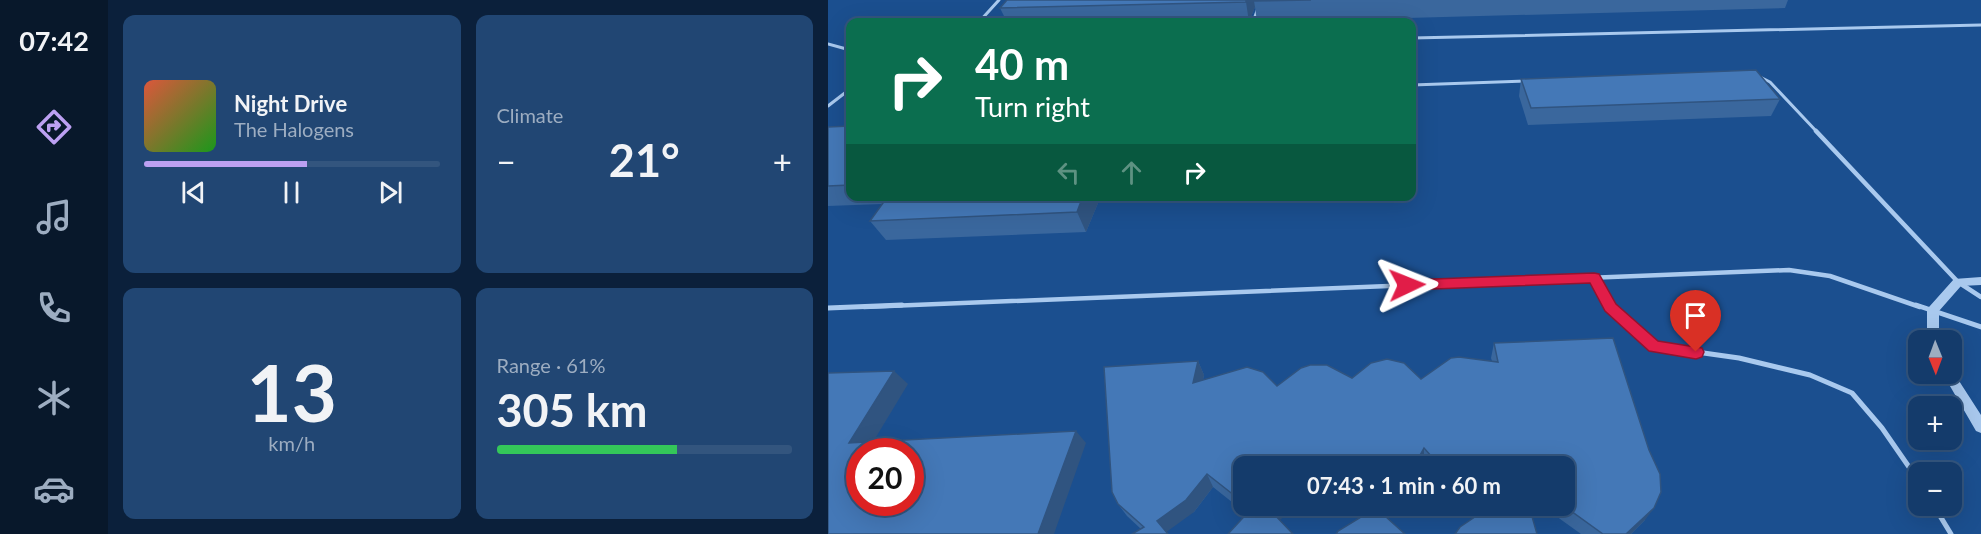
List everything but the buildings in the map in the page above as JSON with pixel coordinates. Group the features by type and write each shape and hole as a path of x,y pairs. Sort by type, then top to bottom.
{"street":[{"path":"1933,330 1933,310 1958,282 1981,281"},
{"path":"1955,384 1981,427"}],"lane":[{"path":"983,18 999,0"},
{"path":"1254,18 1261,0"},
{"path":"1416,38 1981,25"},
{"path":"828,44 846,49"},
{"path":"1747,73 1764,77 1770,82 1958,282 1981,297"},
{"path":"1416,85 1529,81"},
{"path":"828,106 846,92"},
{"path":"828,309 1789,270 1830,276 1981,327"},
{"path":"1594,278 1611,308 1654,346 1739,358 1810,375 1852,393 1882,428 1908,466"},
{"path":"1941,516 1951,534"}],"route":[{"path":"1407,285 1594,278 1611,308 1654,346 1696,352"}]}
